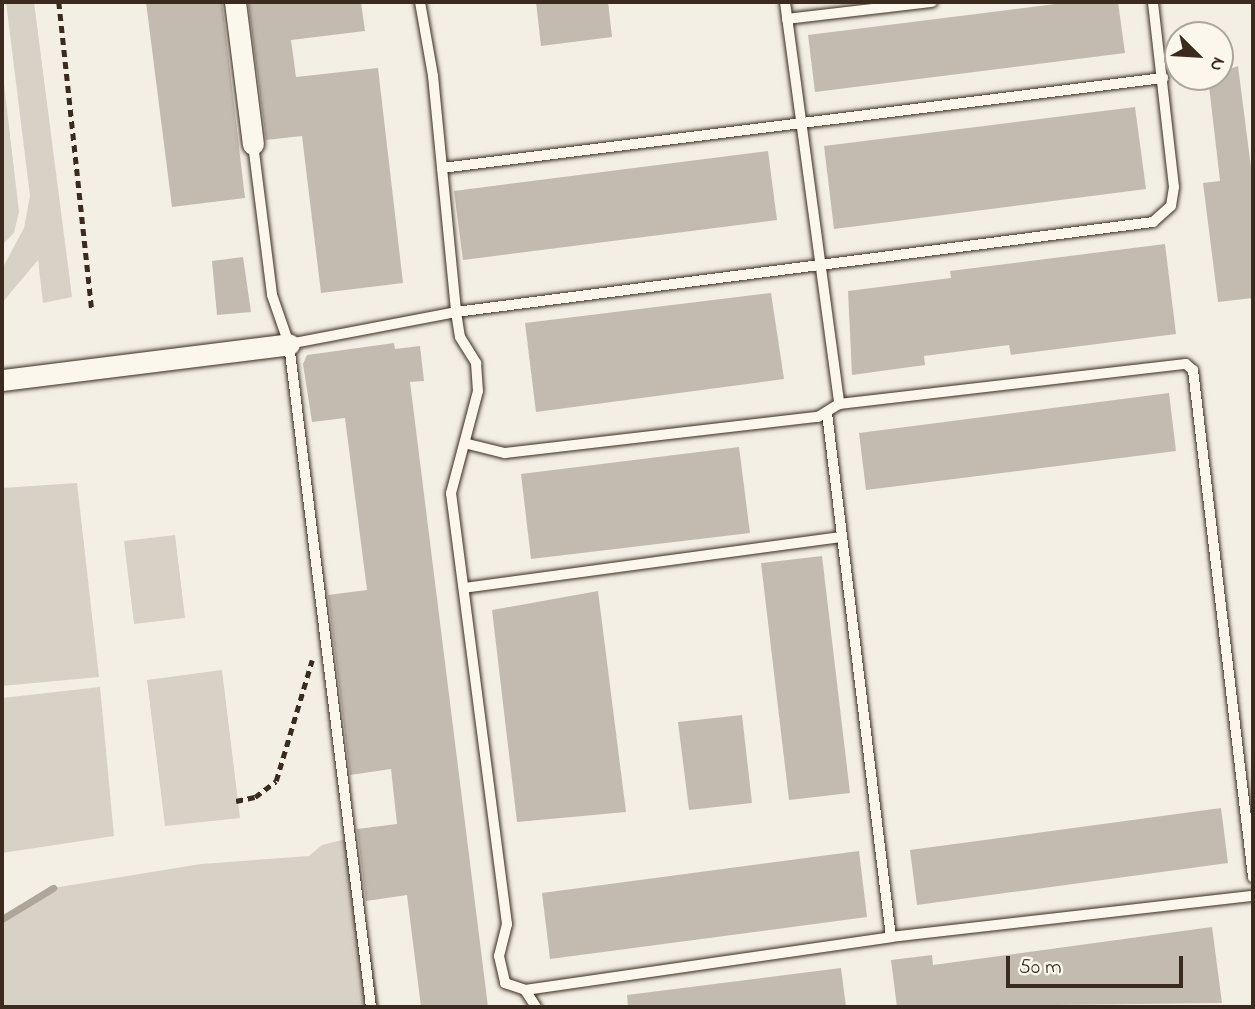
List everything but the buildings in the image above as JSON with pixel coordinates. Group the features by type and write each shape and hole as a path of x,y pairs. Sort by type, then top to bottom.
{"street":[{"path":"235,2 253,144"},
{"path":"2,380 289,344"}],"lane":[{"path":"420,2 442,168 456,312 477,377 468,444 451,493 507,924 499,956 505,983 524,990 891,937 1253,896"},
{"path":"785,2 839,404"},
{"path":"787,19 932,2"},
{"path":"289,344 456,312 1131,226 1164,216 1174,187 1153,2"},
{"path":"442,168 800,120 1163,78"},
{"path":"253,144 272,295 289,344 371,1007"},
{"path":"468,444 505,453 827,413 839,404 1167,363 1193,370 1253,877"},
{"path":"827,413 891,937"},
{"path":"464,587 842,537"},
{"path":"524,990 536,1007"}],"path":[{"path":"59,2 92,310"},
{"path":"236,801 255,797 276,781 325,631"}],"shaded area":[{"path":"6,2 34,2 72,297 43,303 38,260 2,303 2,269 24,228 30,196"},
{"path":"2,67 19,212 14,233 2,245"},
{"path":"77,483 99,677 2,686 2,488"},
{"path":"175,535 185,618 134,624 124,541"},
{"path":"222,670 240,818 165,826 147,680"},
{"path":"100,687 114,836 2,853 2,698"},
{"path":"350,838 380,1007 2,1007 2,919 53,888 201,864 309,856 322,845"}],"waterway":[{"path":"2,919 53,888"}]}
